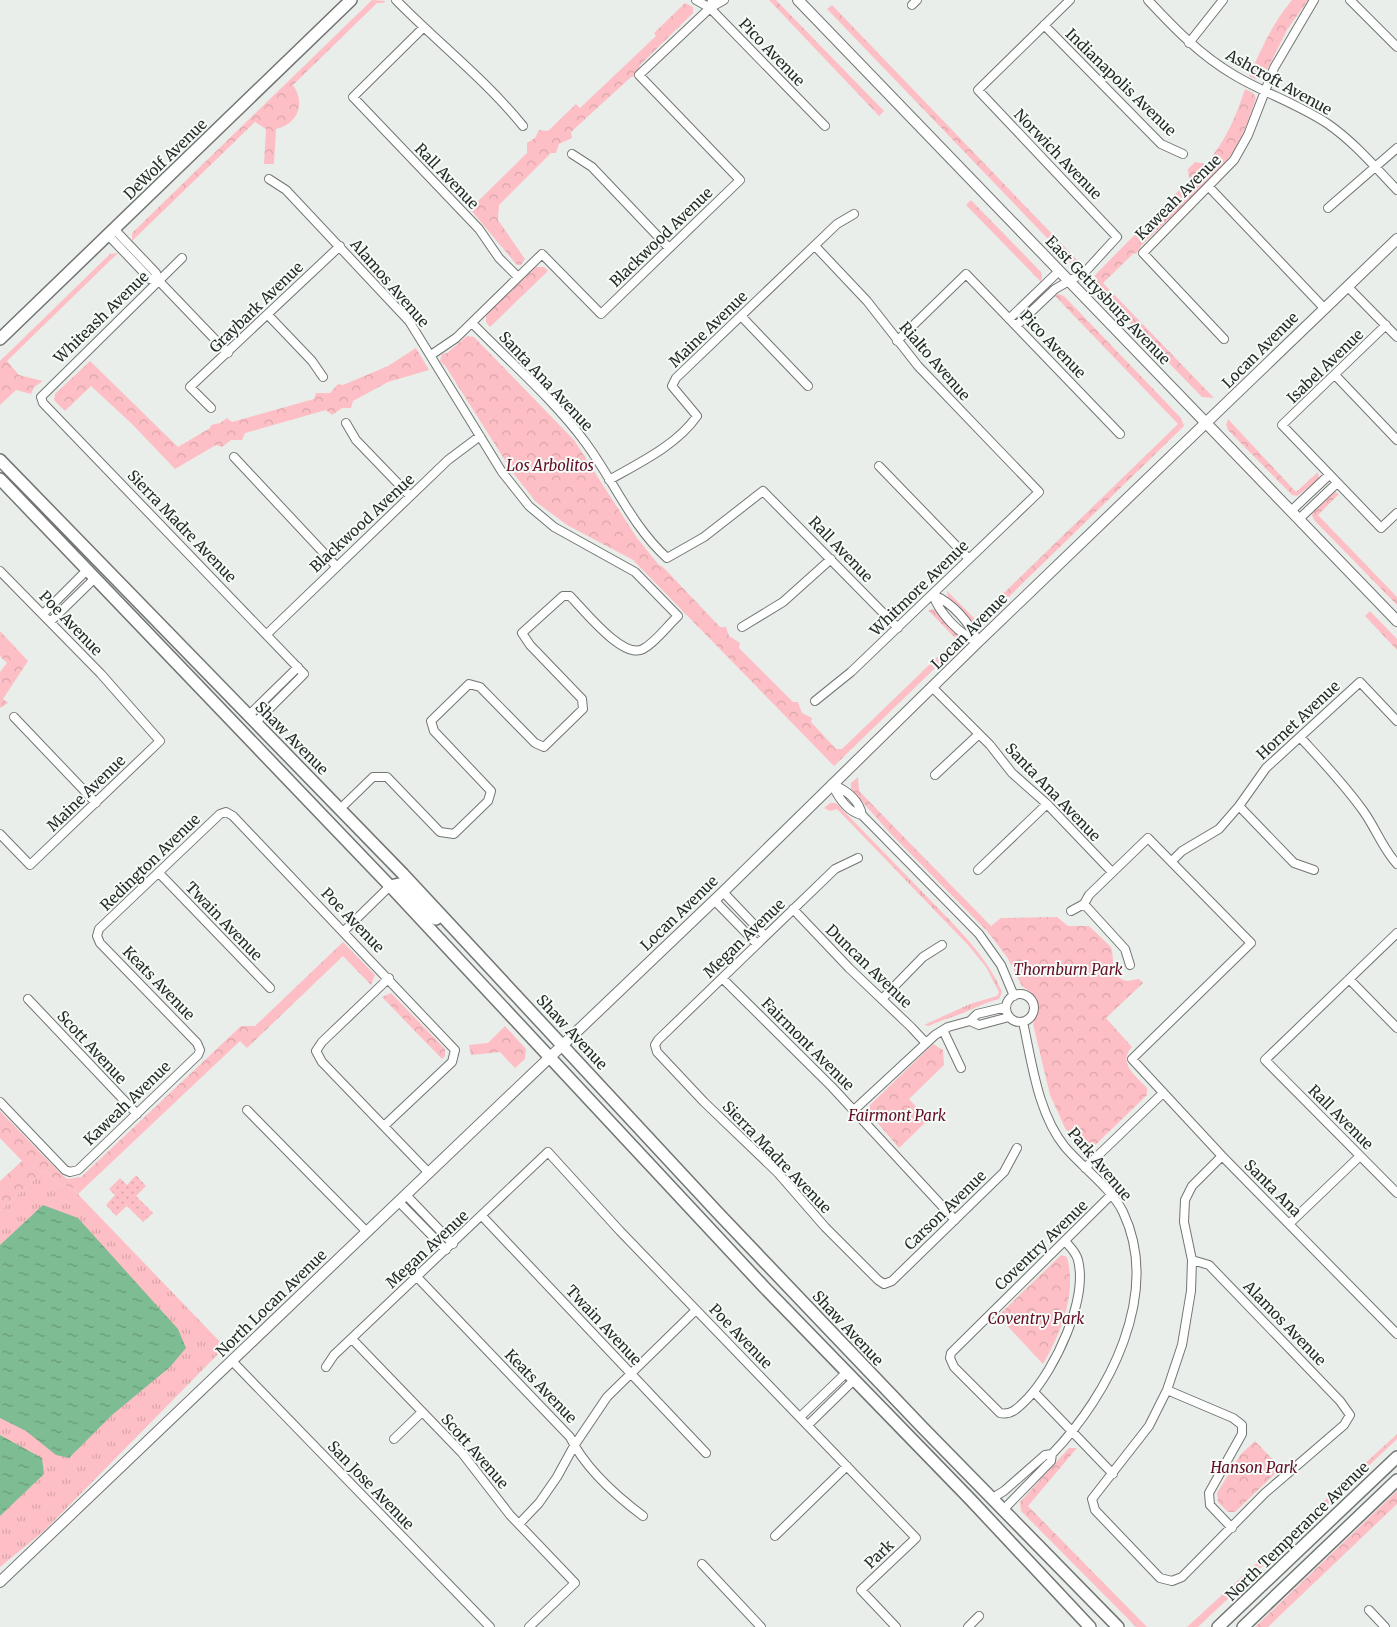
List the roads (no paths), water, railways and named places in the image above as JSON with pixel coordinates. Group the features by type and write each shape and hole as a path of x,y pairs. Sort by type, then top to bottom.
{"main road":[{"name":"DeWolf Avenue","path":"0,339 351,0"},
{"name":"Shaw Avenue","path":"0,460 252,720 341,808 923,1428 1118,1627"},
{"name":"Shaw Avenue","path":"0,479 390,886 751,1272 1090,1627"},
{"path":"91,574 100,572 132,604 161,625"},
{"path":"168,655 198,674 244,721 251,724 252,720"},
{"path":"390,886 399,884 402,886 446,930 474,948"},
{"path":"851,1376 854,1372 862,1375 901,1414 923,1428"},
{"path":"926,1454 948,1464 990,1508 1003,1510"},
{"name":"North Temperance Avenue","path":"1218,1627 1397,1457"},
{"path":"1243,1627 1397,1480"}],"street":[{"path":"396,0 423,28 495,94 523,126"},
{"name":"Pico Avenue","path":"696,0 711,4 825,126"},
{"path":"711,4 724,0"},
{"name":"East Gettysburg Avenue","path":"798,0 1397,621"},
{"path":"1044,25 1070,0"},
{"name":"Ashcroft Avenue","path":"1148,0 1189,43 1234,75 1302,108 1328,124 1352,143 1397,190"},
{"path":"1189,43 1223,0"},
{"name":"Kaweah Avenue","path":"1224,339 1143,252 1223,173 1241,148 1254,121 1264,90 1288,40 1314,0"},
{"path":"1350,0 1397,47"},
{"name":"Blackwood Avenue","path":"518,276 542,254 600,314 740,180 639,75 711,4"},
{"name":"Norwich Avenue","path":"1044,25 978,90 1117,237"},
{"name":"Indianapolis Avenue","path":"1044,25 1161,144 1183,154"},
{"name":"Rall Avenue","path":"423,28 353,97 479,229 499,258 518,276"},
{"path":"1328,208 1397,148"},
{"path":"572,154 592,167 669,248"},
{"name":"Alamos Avenue","path":"269,179 286,190 409,321 516,493 541,518 568,536 630,568 678,616 643,649 634,651 614,641 570,596 563,596 522,633 530,645 582,699 582,709 544,747 535,744 480,687 469,684 431,721 434,731 491,791 488,801 454,834 440,832 387,777 373,777 341,808"},
{"path":"1209,187 1324,308"},
{"name":"Maine Avenue","path":"608,480 658,450 691,424 697,416 672,386 676,378 837,224 854,214"},
{"path":"111,232 156,273 159,281 228,353"},
{"name":"Kaweah Avenue","path":"1016,326 1055,288 1085,272 1117,237"},
{"name":"Locan Avenue","path":"562,1044 723,892 832,784 934,688 978,642 1397,239"},
{"name":"Graybark Avenue","path":"211,408 190,387 340,246"},
{"name":"Rialto Avenue","path":"814,246 867,301 918,366 1039,492"},
{"name":"Whiteash Avenue","path":"41,397 182,258"},
{"path":"1009,319 1059,271"},
{"name":"Pico Avenue","path":"898,341 966,274 1120,434"},
{"path":"431,355 472,323 518,276"},
{"path":"1347,286 1397,337"},
{"path":"268,315 312,361 323,377"},
{"path":"741,316 808,386"},
{"name":"Santa Ana Avenue","path":"472,323 575,429 641,531 666,558 704,537 763,491"},
{"name":"Isabel Avenue","path":"1329,475 1282,425 1386,325"},
{"path":"1335,375 1397,440"},
{"name":"Sierra Madre Avenue","path":"41,397 43,403 304,674 252,720"},
{"path":"346,424 356,440 410,496"},
{"name":"Blackwood Avenue","path":"267,634 459,450 480,436"},
{"path":"234,457 336,566"},
{"path":"879,466 969,559"},
{"path":"1291,511 1329,475 1381,528 1397,513"},
{"path":"1299,519 1337,483"},
{"name":"Rall Avenue","path":"763,491 898,628"},
{"name":"Whitmore Avenue","path":"815,702 851,672 898,628 1039,492"},
{"path":"742,627 783,602 831,559"},
{"name":"Poe Avenue","path":"0,571 102,674 160,741"},
{"path":"43,614 91,574"},
{"path":"50,622 91,574"},
{"path":"933,595 937,606 966,637 978,642"},
{"path":"252,720 298,667"},
{"name":"Hornet Avenue","path":"1172,861 1182,851 1219,828 1239,806 1266,768 1360,682 1397,721"},
{"name":"Santa Ana Avenue","path":"934,688 979,734 1012,773 1046,804 1112,872"},
{"path":"14,717 96,804"},
{"path":"935,775 979,734"},
{"path":"1300,737 1348,790 1372,823 1389,856 1397,864"},
{"name":"Maine Avenue","path":"0,834 30,866 160,741"},
{"path":"832,784 844,789 861,806 862,815 979,934 1001,965 1014,996"},
{"path":"978,870 1046,804"},
{"path":"1239,806 1294,863 1314,870"},
{"name":"Poe Avenue","path":"226,812 233,816 344,931 450,1043 456,1052 452,1062 384,1126"},
{"name":"Redington Avenue","path":"97,936 99,929 220,814 226,812"},
{"path":"1071,911 1084,904 1089,895 1148,838 1172,861"},
{"name":"Megan Avenue","path":"655,1045 835,869 858,858"},
{"name":"Santa Ana","path":"1172,861 1251,943 1132,1059 1222,1156 1290,1223 1397,1334"},
{"name":"Twain Avenue","path":"159,872 270,988"},
{"path":"344,931 390,886"},
{"path":"723,892 765,936"},
{"path":"714,900 757,944"},
{"path":"1084,904 1125,949 1130,965"},
{"name":"Duncan Avenue","path":"793,909 924,1042"},
{"path":"1397,933 1349,979 1397,1028"},
{"name":"Keats Avenue","path":"97,936 100,943 197,1043 200,1050"},
{"path":"882,999 922,958 942,945"},
{"path":"389,978 322,1042 316,1051 322,1062 428,1173"},
{"name":"Fairmont Avenue","path":"722,978 854,1110 955,1220"},
{"name":"Rall Avenue","path":"1349,979 1265,1060 1397,1194"},
{"path":"854,1110 924,1042 943,1030 970,1021 977,1014 1006,1007 1014,996"},
{"path":"1006,1007 1009,1017 1015,1021 1023,1022 1033,1013 1033,1004 1028,997 1014,996"},
{"name":"Scott Avenue","path":"28,999 137,1114"},
{"path":"970,1021 979,1025 1009,1017"},
{"name":"Park Avenue","path":"1003,1510 1051,1461 1052,1454 1090,1409 1109,1377 1126,1335 1131,1314 1135,1269 1133,1247 1122,1211 1064,1146 1045,1111 1023,1022"},
{"path":"943,1030 961,1068"},
{"name":"North Locan Avenue","path":"0,1582 233,1362 562,1044"},
{"name":"Sierra Madre Avenue","path":"655,1045 657,1052 704,1102 749,1143 826,1227 884,1284"},
{"name":"Kaweah Avenue","path":"0,1102 65,1170 70,1172 78,1170 198,1055 200,1050"},
{"path":"1085,1168 1164,1092"},
{"path":"247,1110 367,1232"},
{"name":"Carson Avenue","path":"884,1284 892,1281 1004,1172 1017,1148"},
{"name":"Poe Avenue","path":"548,1152 696,1310 916,1538"},
{"name":"Megan Avenue","path":"326,1367 334,1355 548,1152"},
{"path":"1167,1390 1233,1418 1242,1425 1242,1434 1209,1493 1210,1505 1232,1528 1182,1577 1172,1581 1160,1578 1095,1510 1092,1499 1097,1490 1113,1474 1149,1426 1167,1390 1182,1345 1191,1291 1192,1260 1184,1222 1185,1200 1192,1186 1222,1156"},
{"path":"1290,1223 1360,1156"},
{"name":"Coventry Avenue","path":"1034,1392 1013,1412 1005,1414 995,1410 954,1367 950,1358 955,1348 1110,1196"},
{"path":"402,1198 453,1244"},
{"path":"402,1198 446,1250"},
{"name":"Twain Avenue","path":"482,1216 706,1453"},
{"path":"1065,1241 1074,1251 1079,1266 1074,1308 1062,1346 1034,1392 1113,1474"},
{"name":"Alamos Avenue","path":"1192,1260 1210,1265 1340,1400 1350,1415 1344,1425 1265,1492 1232,1528"},
{"name":"Keats Avenue","path":"417,1277 570,1437 579,1455 627,1504 643,1516"},
{"path":"519,1524 539,1503 607,1397 696,1310"},
{"name":"Scott Avenue","path":"352,1339 482,1476 519,1524 575,1583 529,1627"},
{"name":"San Jose Avenue","path":"233,1362 490,1627"},
{"path":"800,1417 851,1376"},
{"path":"808,1425 851,1376"},
{"path":"394,1439 422,1412"},
{"name":"Park Avenue","path":"991,1499 1004,1491 1044,1455 1052,1454"},
{"path":"774,1536 847,1466"},
{"name":"Park","path":"896,1627 861,1590 916,1538"},
{"path":"702,1564 762,1627"},
{"path":"1369,1610 1385,1627"},
{"path":"968,1627 979,1616"}],"water":[{"path":"43,1205 78,1218 178,1329 186,1348 170,1367 112,1415 69,1458 56,1455 26,1431 0,1418 0,1245"},
{"path":"0,1435 42,1458 44,1474 0,1516"}],"park label":[{"name":"Los Arbolitos","path":"550,465"},
{"name":"Thornburn Park","path":"1068,969"},
{"name":"Fairmont Park","path":"897,1115"},
{"name":"Coventry Park","path":"1036,1318"},
{"name":"Hanson Park","path":"1254,1467"}]}
